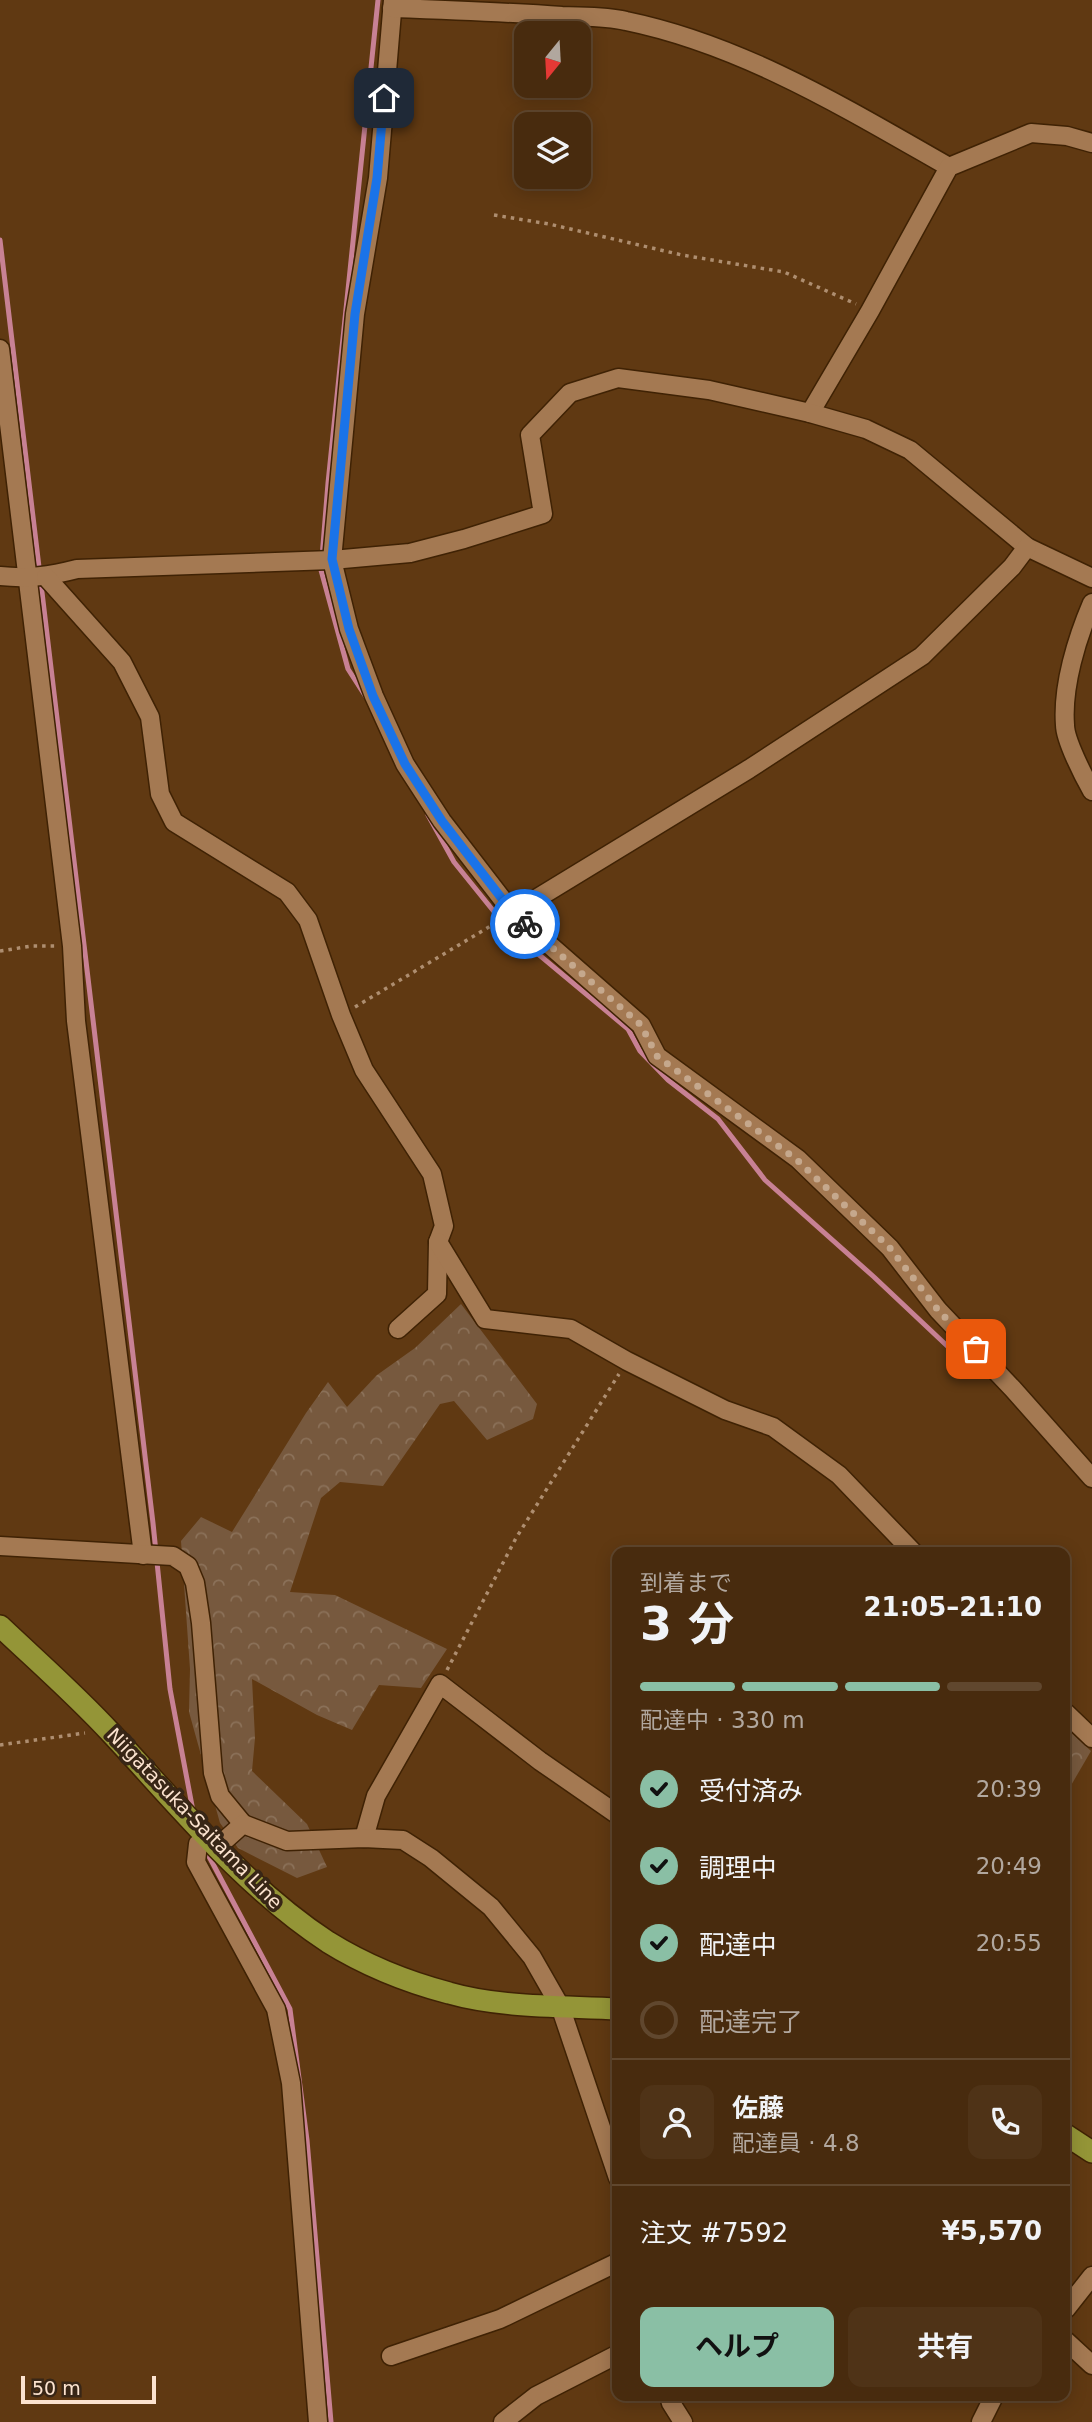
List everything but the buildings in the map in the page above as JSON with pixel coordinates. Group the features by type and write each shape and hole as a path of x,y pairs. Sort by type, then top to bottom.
{"main road":[{"name":"Niigatasuka-Saitama Line","path":"0,1626 108,1729 209,1839 283,1909 328,1942 365,1962 452,1994 494,2001 612,2009"},
{"path":"1070,2138 1092,2152"}],"street":[{"path":"949,167 844,107 763,66 692,38 624,20 393,4 377,178 355,314 332,559 349,629 373,696 405,764 442,821 513,913 641,1025 657,1056 797,1160 890,1248 938,1310 1092,1478"},
{"path":"810,413 949,167 1031,133 1067,136 1092,143"},
{"path":"0,349 37,578 72,946 76,1021 144,1555"},
{"path":"0,576 37,578 77,569 332,559 410,553 543,514 530,435 570,393 618,378 709,390 866,429 910,450 1027,547 1092,578"},
{"path":"513,913 749,769 922,656 1012,567 1027,547"},
{"path":"37,578 122,662 150,717 160,794 174,822 287,892 308,920 341,1015 364,1070 432,1174 444,1226 438,1242 437,1294 398,1329"},
{"path":"1092,603 1080,631 1069,675 1064,727 1092,791"},
{"path":"438,1242 485,1319 571,1329 627,1361 725,1410 773,1427 839,1475 908,1547"},
{"path":"0,1546 173,1556 188,1566 195,1583 201,1623 213,1773 220,1796 243,1824 287,1841 364,1838 403,1840 432,1858 491,1907 532,1957 560,2006 612,2160"},
{"path":"364,1838 376,1796 440,1684 540,1761 612,1811"},
{"path":"1070,1717 1092,1738"},
{"path":"243,1824 224,1841 209,1839 198,1844 195,1862 276,2009 291,2082 317,2422"},
{"path":"391,2356 500,2319 612,2265"},
{"path":"1070,2304 1092,2276"},
{"path":"1070,2345 1092,2365"},
{"path":"503,2422 536,2396 612,2357"},
{"path":"670,2401 683,2422"},
{"path":"981,2422 992,2401"}],"path":[{"path":"494,215 549,224 682,255 784,272 870,311"},
{"path":"341,1015 513,913"},
{"path":"0,951 32,946 72,946"},
{"path":"440,1684 516,1538 627,1361"},
{"path":"0,1745 108,1729"}],"green space":[{"path":"461,1304 537,1404 533,1419 487,1440 454,1401 440,1404 383,1486 340,1482 321,1498 290,1592 335,1595 447,1649 421,1688 379,1685 352,1730 317,1715 252,1679 255,1738 252,1771 307,1824 327,1867 297,1878 238,1848 220,1823 189,1712 190,1669 181,1541 201,1517 232,1532 328,1382 347,1407 377,1375 415,1348"},
{"path":"1070,1732 1091,1751 1070,1787"}],"waterway":[{"path":"366,697 348,669 321,570 378,0"},
{"path":"0,240 153,1523 170,1689 193,1811"},
{"path":"428,815 454,862 508,929 628,1029 640,1051 668,1080 718,1119 765,1180 978,1375"},
{"path":"204,1847 290,2009 307,2140 331,2422"}],"way so far":[{"path":"525,924 641,1025 657,1056 797,1160 890,1248 938,1310 976,1349"}],"route":[{"path":"384,98 377,178 355,314 332,559 349,629 373,696 405,764 442,821 513,913 525,924"}]}
